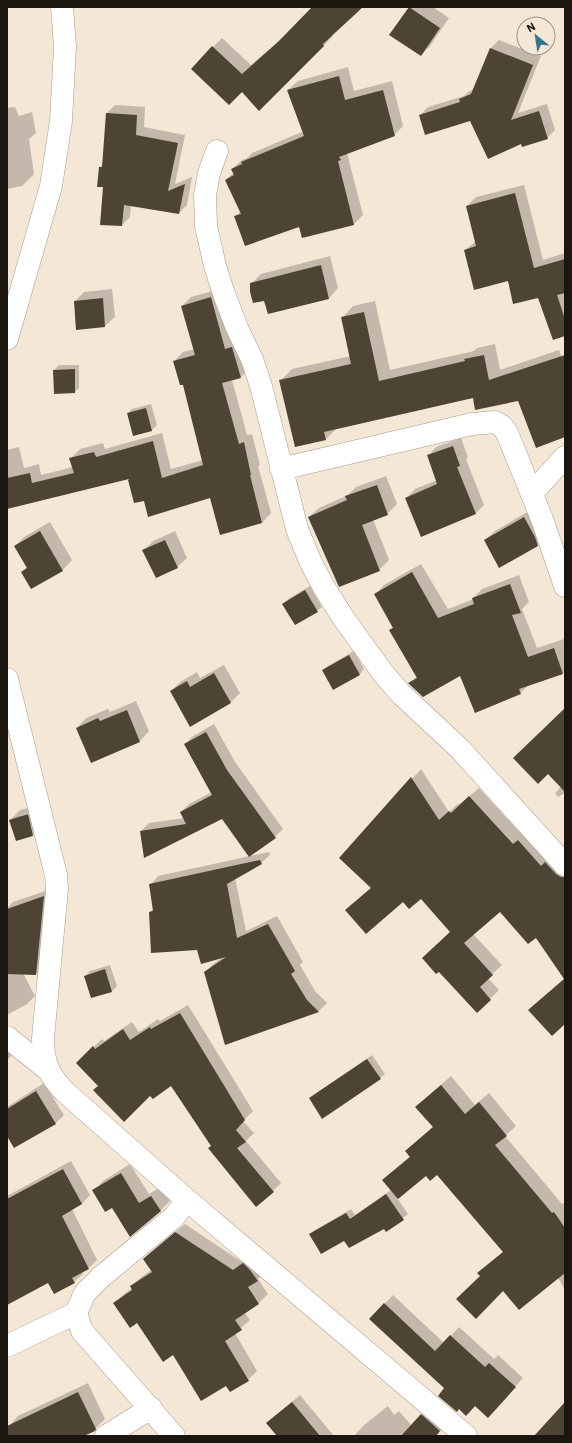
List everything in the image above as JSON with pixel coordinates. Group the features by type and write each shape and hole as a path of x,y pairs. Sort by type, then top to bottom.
{"street":[{"path":"7,339 51,186 60,121 65,47 62,7"},
{"path":"217,151 209,172 206,195 206,226 215,266 237,328 252,359 261,386 297,530 311,563 344,619 383,673 402,694 460,749 565,865"},
{"path":"281,469 472,424 495,422 502,426 507,432 542,519 565,586"},
{"path":"532,493 565,457"},
{"path":"7,679 56,875 57,889 43,1038 43,1053 48,1070 54,1081 187,1200 466,1436"},
{"path":"7,1037 48,1070"},
{"path":"7,1346 76,1313 85,1293 101,1277 174,1217 187,1200"},
{"path":"76,1313 82,1331 174,1436"},
{"path":"106,1436 150,1408"}],"building":[{"path":"312,7 363,7 323,44 324,46 259,111 242,92 229,105 191,69 212,46 242,74 278,42"},
{"path":"409,7 440,28 421,56 389,35"},
{"path":"490,48 533,65 511,120 539,111 548,139 522,147 521,144 488,159 470,121 425,135 419,115 460,102 459,99 471,94"},
{"path":"339,76 345,100 383,90 395,136 339,157 341,160 338,161 354,225 302,238 299,227 245,246 234,216 241,214 225,180 234,175 231,169 242,164 241,162 304,136 287,90"},
{"path":"106,113 137,115 136,135 178,143 168,191 185,184 179,214 124,205 122,226 100,225 103,187 97,187 99,167 102,167"},
{"path":"515,193 534,268 565,259 565,293 557,295 565,319 565,336 553,340 538,298 513,304 508,281 474,290 464,250 476,246 466,206"},
{"path":"321,265 329,299 268,314 264,301 253,303 250,292 250,283"},
{"path":"211,297 225,349 232,347 241,378 222,383 239,444 244,442 250,475 262,523 220,535 210,498 148,517 144,501 134,503 129,479 7,509 7,478 30,473 32,483 74,473 69,458 94,452 96,457 153,441 162,478 203,465 183,385 180,385 173,361 195,355 181,306"},
{"path":"103,298 105,327 76,330 74,301"},
{"path":"364,312 379,381 465,361 464,359 484,355 489,380 565,355 565,437 536,448 518,401 475,410 473,398 324,432 326,440 295,447 279,380 351,364 341,317"},
{"path":"75,369 75,393 54,394 53,370"},
{"path":"146,408 152,431 133,436 127,413"},
{"path":"453,446 460,466 457,467 476,514 421,537 405,498 437,484 427,455"},
{"path":"377,485 388,515 362,525 380,571 339,587 308,517 347,500 345,496"},
{"path":"524,517 535,537 538,546 499,568 484,540"},
{"path":"40,531 63,571 31,589 21,572 27,568 14,546"},
{"path":"165,540 178,568 156,578 142,550"},
{"path":"412,572 438,618 474,604 472,598 510,584 521,613 512,615 528,657 554,648 563,674 519,689 521,694 475,713 460,676 423,697 408,683 417,678 389,630 393,628 374,594"},
{"path":"305,590 318,612 295,625 282,604"},
{"path":"349,655 360,675 333,690 322,670"},
{"path":"214,673 231,703 190,727 170,691 187,681 190,687"},
{"path":"565,708 565,792 548,774 538,784 513,758"},
{"path":"127,710 140,742 91,763 76,728 98,718 100,721"},
{"path":"206,732 227,770 276,838 249,857 222,819 144,858 140,831 186,824 180,812 212,795 184,744"},
{"path":"411,777 439,820 449,811 451,813 469,796 513,844 518,840 541,866 545,862 556,874 561,877 565,877 565,1024 552,1036 528,1010 564,979 536,938 528,944 500,912 464,943 493,975 480,987 491,1000 477,1013 439,972 436,974 422,958 450,932 421,899 409,909 403,902 366,934 345,910 371,888 339,858"},
{"path":"28,814 33,836 16,841 9,820"},
{"path":"260,860 262,864 227,884 237,938 268,924 295,971 291,974 307,1000 319,1012 225,1045 204,972 226,957 201,964 197,950 151,953 149,912 153,911 149,884"},
{"path":"44,896 36,975 7,974 7,909"},
{"path":"105,969 112,992 91,998 84,976"},
{"path":"180,1013 245,1120 236,1130 246,1142 237,1148 274,1192 256,1207 208,1148 211,1146 171,1086 153,1099 150,1096 124,1122 93,1090 98,1086 76,1063 93,1046 95,1049 123,1029 130,1040 150,1027 151,1029"},
{"path":"367,1059 381,1079 322,1119 309,1098"},
{"path":"441,1085 465,1114 479,1102 507,1136 495,1145 552,1213 554,1212 565,1228 565,1273 519,1310 503,1291 476,1319 456,1299 480,1276 477,1273 503,1252 437,1175 430,1181 426,1176 398,1199 382,1180 410,1157 405,1151 433,1127 415,1107"},
{"path":"36,1091 56,1124 14,1148 7,1136 7,1109"},
{"path":"63,1169 82,1204 62,1216 89,1269 72,1278 75,1283 54,1294 48,1283 7,1305 7,1199"},
{"path":"121,1173 139,1203 151,1196 161,1211 130,1237 112,1208 105,1212 92,1190"},
{"path":"386,1194 404,1220 386,1232 384,1229 349,1248 344,1241 321,1254 309,1234 346,1213 350,1219"},
{"path":"175,1232 233,1270 243,1263 258,1281 248,1287 259,1304 235,1320 242,1330 225,1341 249,1381 230,1392 226,1386 201,1401 173,1355 163,1362 137,1323 130,1328 113,1303 132,1290 130,1286 152,1272 143,1259"},
{"path":"384,1303 435,1351 450,1335 485,1367 489,1363 516,1387 488,1418 475,1406 466,1416 459,1409 457,1412 438,1396 444,1388 369,1319"},
{"path":"78,1392 96,1429 95,1431 84,1436 7,1436 7,1426"},
{"path":"292,1402 320,1436 277,1436 266,1423"},
{"path":"565,1402 565,1436 534,1436"},
{"path":"421,1414 440,1431 436,1436 401,1436"}]}
